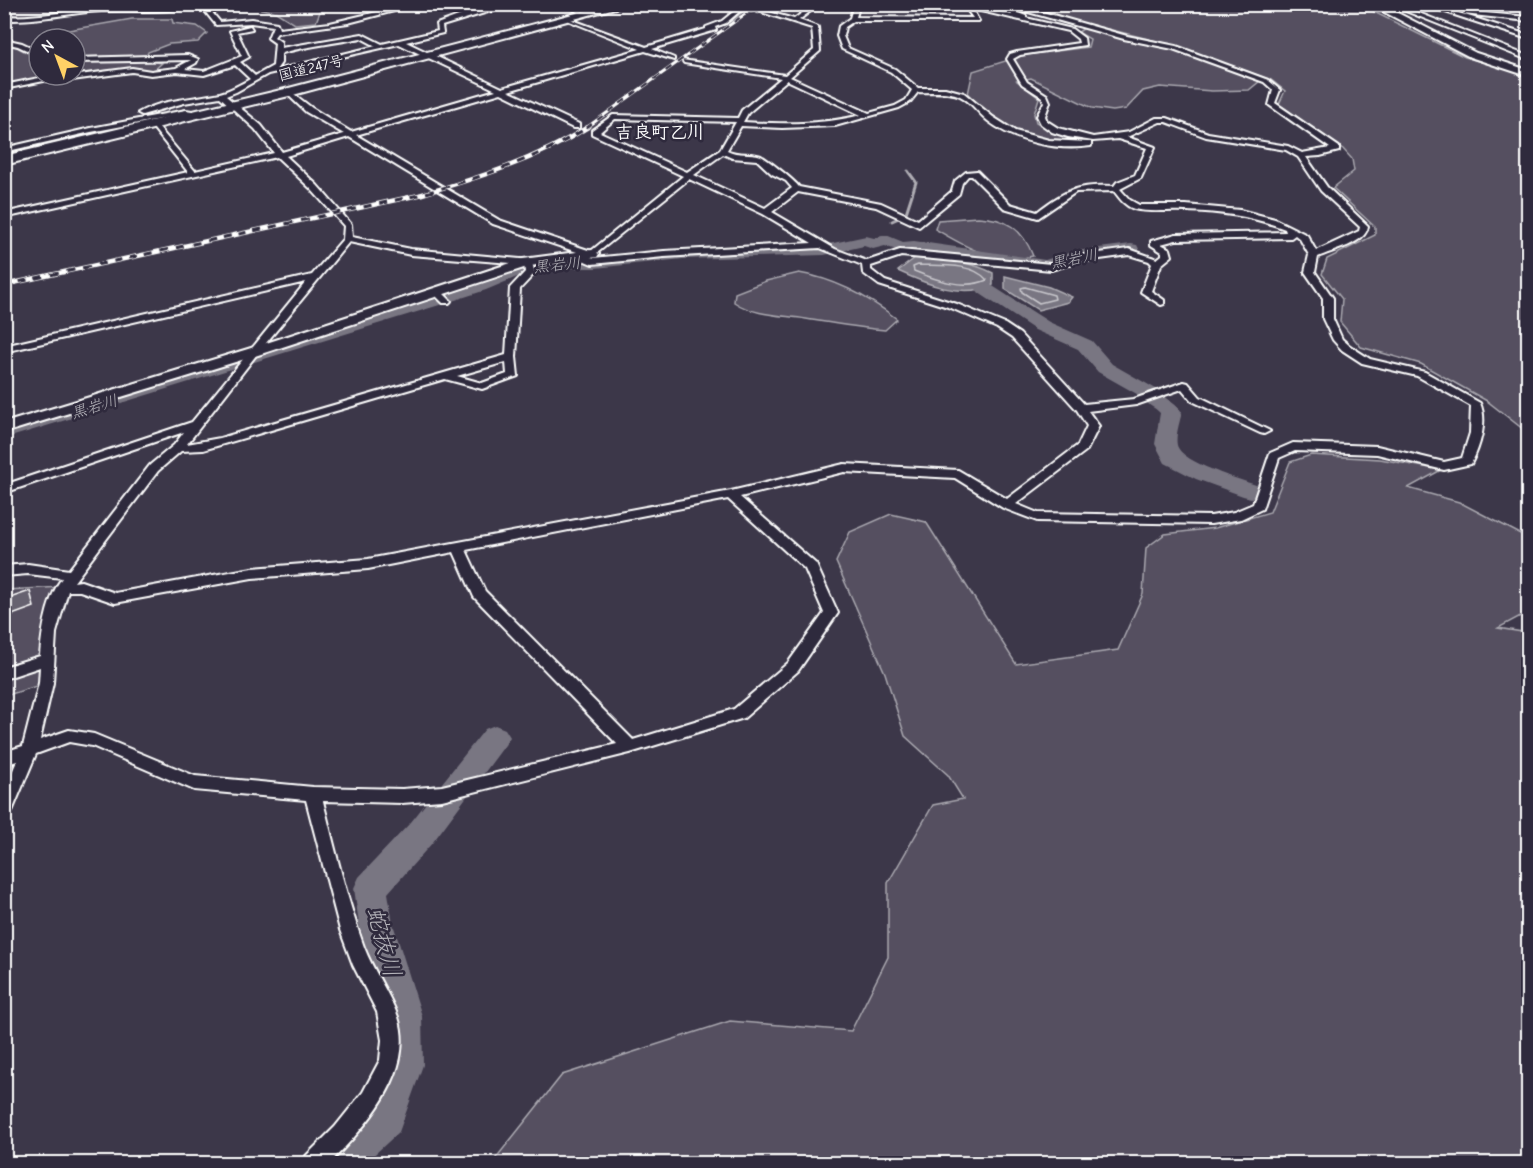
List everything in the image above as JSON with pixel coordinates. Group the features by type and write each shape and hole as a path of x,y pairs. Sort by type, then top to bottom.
{"highway":[{"name":"国道247号","path":"4,160 288,92 625,4"}],"street":[{"path":"4,18 26,19 90,10 159,9 198,4"},
{"path":"207,4 207,10 218,24 251,21 275,27"},
{"path":"4,87 44,78 72,78 132,70 151,73 177,70 204,73 246,57 233,31 275,27 324,27 370,18 419,4"},
{"path":"250,81 287,67 441,32 439,26 462,17 512,4"},
{"path":"569,4 584,15"},
{"path":"796,20 818,4"},
{"path":"853,19 857,4"},
{"path":"959,4 1070,30 1084,42 1077,46 1012,56 1010,59 1024,83 1045,96 1047,102 1041,116 1044,122 1055,129 1071,135 1093,138 1118,136 1131,134 1159,120 1167,120 1206,135 1288,148 1301,155 1324,189 1364,226 1363,232 1357,237 1314,255"},
{"path":"1373,4 1473,55 1528,73"},
{"path":"1390,4 1528,58"},
{"path":"1423,4 1528,37"},
{"path":"4,216 279,153 711,28 724,22 746,5 815,27 817,51 746,112 723,151 586,255 528,266 442,297 4,428"},
{"path":"1038,22 1013,13 1011,5 1126,38 1174,47 1266,81 1277,90 1271,104 1336,149 1320,154 1301,155"},
{"path":"1466,5 1474,6"},
{"path":"916,90 909,81 887,68 845,49 840,36 842,26 853,19 977,20 967,6"},
{"path":"1483,7 1487,15"},
{"path":"1445,11 1528,19"},
{"path":"569,19 672,59"},
{"path":"1432,21 1528,51"},
{"path":"1476,22 1528,27"},
{"path":"91,130 171,104 222,94 276,67 278,42 271,38 275,27"},
{"path":"278,53 291,47 299,48 362,36 379,45"},
{"path":"816,37 840,36"},
{"path":"4,41 27,48"},
{"path":"398,41 576,126"},
{"path":"1509,44 1528,43"},
{"path":"87,59 122,57 156,59 188,57 195,59 194,62 177,70"},
{"path":"684,61 785,77 868,115"},
{"path":"233,63 237,63 250,81"},
{"path":"916,90 951,91 963,94 1007,131 1040,142 1090,144 1118,136 1151,147 1138,176 1120,184 1116,189"},
{"path":"916,90 908,101 897,107 835,124 805,123 782,126 613,117 595,132 766,212 826,247 867,264 900,253 1051,267 1077,259 1129,252 1152,259 1157,264"},
{"path":"288,92 309,110 496,222 586,255 592,261 664,254 826,247"},
{"path":"4,811 30,750 46,682 49,633 63,587 154,468 178,448 313,278 347,239 348,226 258,128 222,94"},
{"path":"4,150 186,112 200,113"},
{"path":"154,124 193,173"},
{"path":"63,587 81,586 115,598 252,573 368,564 731,495 844,468 936,471 958,474 1007,505 1037,517 1211,520 1237,516 1258,506 1274,456 1293,447 1377,450 1444,466 1467,461 1476,437 1479,419 1476,405 1421,374 1366,361 1346,348 1338,340 1328,319 1328,298 1310,272 1314,255 1304,237 1289,228 1240,213 1186,208 1137,207 1127,202 1116,189 1084,187 1068,192 1038,215 1007,206 974,173 966,174 958,183 956,192 919,224 878,205 796,189 789,179 775,172 759,158 732,156 723,151"},
{"path":"766,212 796,189"},
{"path":"1161,302 1146,292 1157,264 1167,256 1167,251 1154,243 1176,237 1291,235 1289,228"},
{"path":"347,239 411,252 528,266"},
{"path":"867,264 866,272 882,283 954,306 1001,326 1016,336 1081,408 1094,426 1083,447 1007,505"},
{"path":"448,377 482,386 513,376 511,357 515,288 528,266"},
{"path":"4,349 313,278"},
{"path":"178,448 199,447 511,357"},
{"path":"1081,408 1136,402 1184,385 1196,399 1264,431"},
{"path":"4,489 195,425"},
{"path":"4,759 69,736 94,740 194,783 313,794 402,796 442,793 630,747 739,714 793,667 831,613 812,567 731,495"},
{"path":"458,547 479,594 630,747"},
{"path":"4,571 28,569 74,575"},
{"path":"4,673 48,659"},
{"path":"313,794 339,901 359,956 379,993 390,1023 391,1050 382,1079 359,1118 314,1164"}],"shaded area":[{"path":"5,5 183,5 92,9 29,17 14,15 5,17"},
{"path":"243,5 345,5 321,9 316,22 295,24 276,12"},
{"path":"1020,5 1360,5 1465,57 1528,76 1528,433 1487,401 1421,364 1361,347 1340,322 1342,299 1322,274 1327,259 1375,235 1375,227 1333,188 1354,171 1352,159 1343,149 1279,104 1285,91 1271,80 1177,46"},
{"path":"132,19 172,19 173,23 197,26 207,33 198,42 169,44 148,52 145,60 162,63 153,71 130,68 87,73 86,27"},
{"path":"1086,27 1123,39 1170,48 1260,81 1249,90 1212,91 1160,87 1143,91 1126,109 1113,111 1092,108 1031,78 1017,81 1039,98 1034,114 1036,122 1050,130 1091,140 1071,141 1053,141 1023,134 996,119 968,94 973,71 1025,55 1088,47 1090,39 1078,32"},
{"path":"5,44 13,45 27,53 27,81 5,86"},
{"path":"978,217 997,220 1012,227 1019,232 1033,256 1006,259 994,257 970,248 935,229 938,220"},
{"path":"799,273 826,279 851,290 897,319 885,330 855,327 769,314 742,307 734,302 735,293 766,281"},
{"path":"1311,455 1380,459 1441,470 1408,488 1459,502 1528,538 1528,612 1498,628 1528,633 1528,1163 492,1163 562,1075 730,1021 851,1031 888,957 888,883 933,805 963,799 948,775 905,736 885,673 836,562 850,532 891,514 926,522 1016,664 1118,650 1143,594 1146,548 1165,534 1215,528 1270,512 1290,462"},
{"path":"63,587 46,683 5,696 5,590"}],"water":[{"path":"915,258 975,265 993,273 993,285 969,291 957,290 932,285 898,271"},
{"path":"1005,276 1049,287 1072,297 1068,302 1038,310 1005,289"}],"building":[{"path":"30,591 34,607 4,618 4,600"}],"waterway":[{"path":"711,28 731,21 750,6"},
{"path":"364,128 680,37"},
{"path":"278,153 369,127"},
{"path":"906,213 916,182 908,171"},
{"path":"4,218 25,213"},
{"path":"892,221 901,217"},
{"name":"黒岩川","path":"4,433 440,299 480,286 536,263 595,263 683,254 824,250 866,241 873,244 886,240 901,247 914,246 1046,265 1076,256 1131,249"},
{"path":"985,289 1042,326 1085,345 1105,368 1149,393"},
{"path":"1154,399 1171,412 1166,444 1173,458 1204,474 1251,491"},
{"name":"蛇抜川","path":"333,1164 385,1118 404,1065 404,1016 376,924 371,888 422,832 495,737"}],"railway":[{"path":"586,128 759,4"},
{"path":"4,285 419,195 485,175 527,159 588,127"}],"district":[{"name":"吉良町乙川","path":"660,132"}]}
